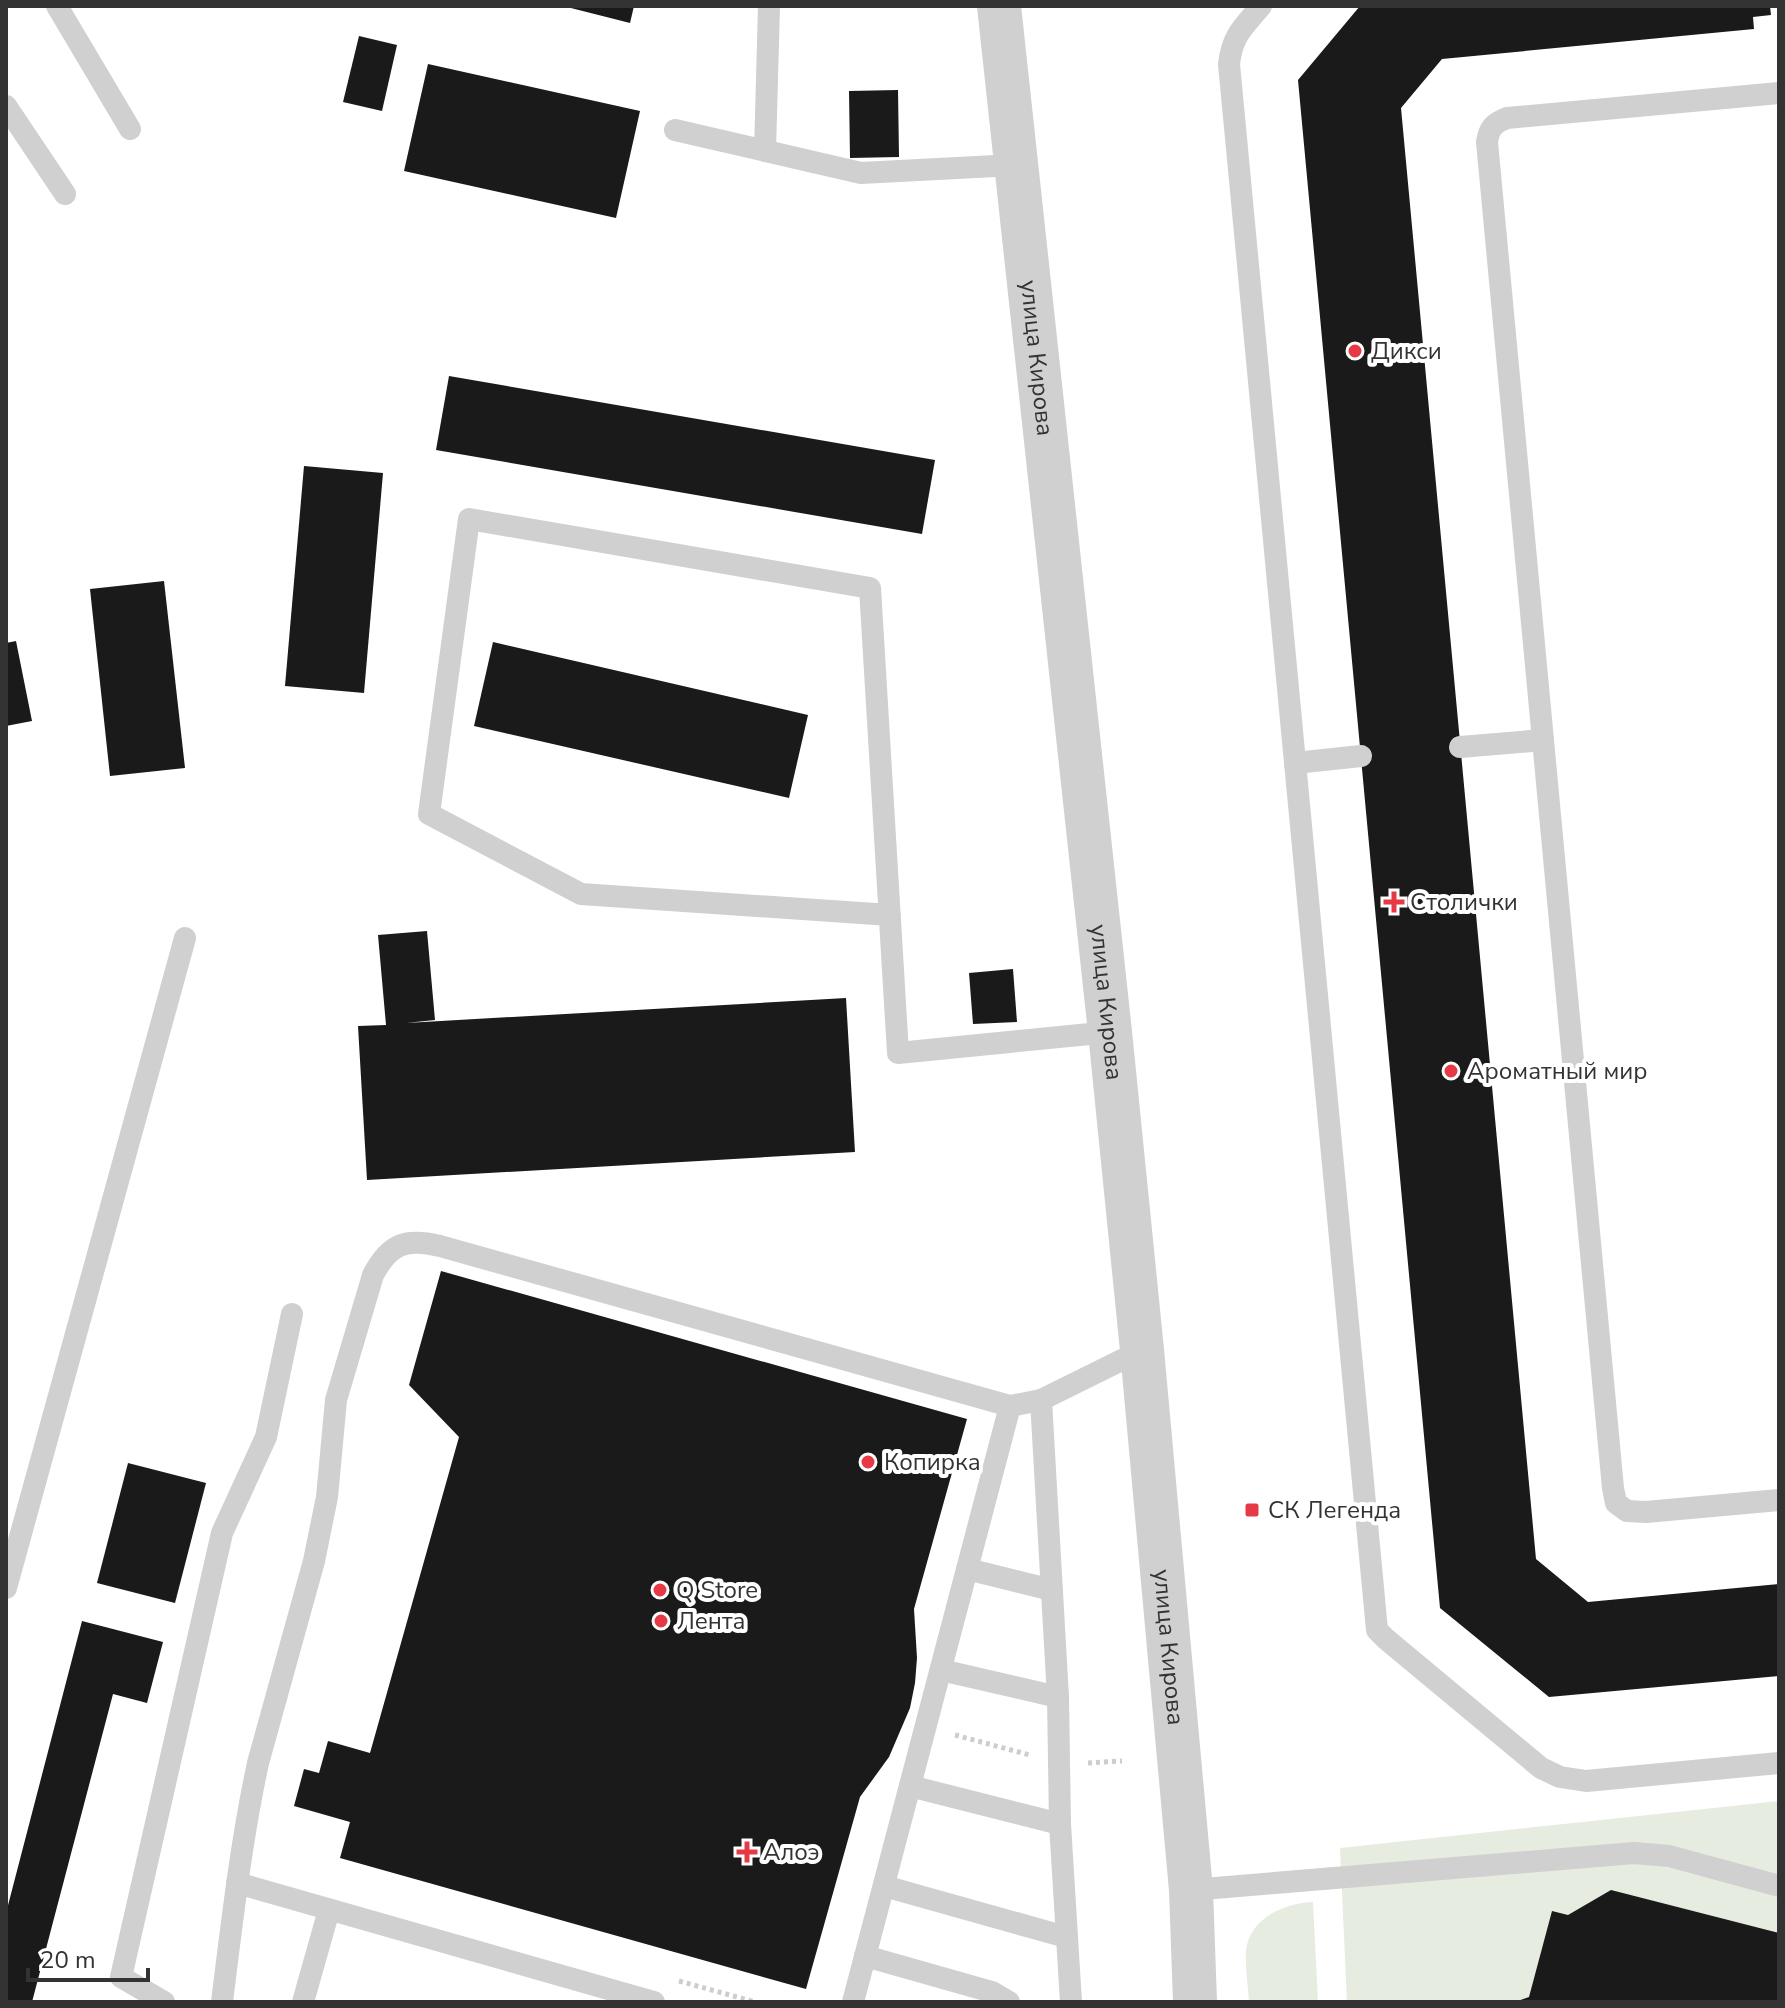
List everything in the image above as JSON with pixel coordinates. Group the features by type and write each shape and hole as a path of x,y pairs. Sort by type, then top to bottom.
{"street":[{"name":"улица Кирова","path":"999,6 1142,1350 1191,1890 1195,2002"}],"lane":[{"path":"57,6 130,129"},
{"path":"765,151 769,6"},
{"path":"1261,6 1231,46 1229,64 1377,1630 1541,1768 1560,1777 1586,1781 1779,1763"},
{"path":"1779,93 1507,118 1495,123 1488,132 1487,142 1616,1503 1627,1511 1646,1512 1779,1500"},
{"path":"6,106 65,194"},
{"path":"675,130 861,173 1015,165"},
{"path":"890,915 581,894 429,814 469,519 870,588 890,915 898,1053 1110,1032"},
{"path":"1460,747 1543,740"},
{"path":"1295,763 1361,756"},
{"path":"6,1588 185,938"},
{"path":"222,2002 251,1795 321,1531 336,1400 373,1275 392,1249 407,1242 440,1246 1010,1406 1041,1400 1142,1350"},
{"path":"164,2002 121,1977 222,1533 266,1437 292,1314"},
{"path":"1041,1400 1071,2002"},
{"path":"853,2002 1010,1406"},
{"path":"967,1569 1052,1590"},
{"path":"941,1670 1058,1697"},
{"path":"910,1786 1060,1824"},
{"path":"1191,1890 1634,1853 1678,1858 1779,1886"},
{"path":"237,1883 654,2002"},
{"path":"884,1886 1066,1937"},
{"path":"303,2002 329,1910"},
{"path":"865,1956 992,1992 1009,2002"}],"path":[{"path":"942,1732 1040,1758"},
{"path":"1075,1763 1122,1761"}],"shaded area":[{"path":"1779,1801 1779,2002 1347,2002 1340,1848"},
{"path":"1313,1902 1318,2002 1249,2002 1246,1951 1254,1930 1261,1921 1280,1909"}],"building":[{"path":"563,6 634,6 630,23"},
{"path":"1360,6 1770,6 1771,15 1753,17 1754,29 1442,59 1401,108 1536,1559 1588,1602 1779,1584 1779,1676 1549,1697 1440,1608 1298,80"},
{"path":"359,36 397,45 382,111 343,102"},
{"path":"428,64 640,111 616,218 404,171"},
{"path":"898,90 899,157 850,158 849,91"},
{"path":"449,376 935,460 922,534 436,450"},
{"path":"304,466 383,473 364,693 285,686"},
{"path":"164,581 185,768 110,776 90,589"},
{"path":"16,641 32,721 6,726 6,643"},
{"path":"493,642 808,715 789,798 474,726"},
{"path":"427,931 435,1020 406,1023 846,998 855,1152 367,1180 358,1026 386,1025 378,935"},
{"path":"1013,969 1017,1022 973,1024 969,973"},
{"name":"Лента","path":"441,1271 967,1419 914,1609 917,1658 910,1708 889,1757 860,1797 806,1989 340,1858 350,1822 294,1806 304,1769 319,1773 328,1741 370,1753 459,1437 409,1385"},
{"path":"128,1463 206,1483 175,1603 97,1583"},
{"path":"82,1621 163,1642 147,1703 113,1694 32,2002 6,2002 6,1913"},
{"path":"1611,1890 1779,1933 1779,2002 1515,2002 1529,1997 1552,1911 1568,1915"}],"place":[{"name":"Дикси","path":"1355,351"},
{"name":"Столички","path":"1394,902"},
{"name":"Ароматный мир","path":"1451,1071"},
{"name":"Копирка","path":"868,1462"},
{"name":"СК Легенда","path":"1252,1510"},
{"name":"Q Store","path":"660,1590"},
{"name":"Лента","path":"661,1621"},
{"name":"Алоэ","path":"747,1852"}]}
